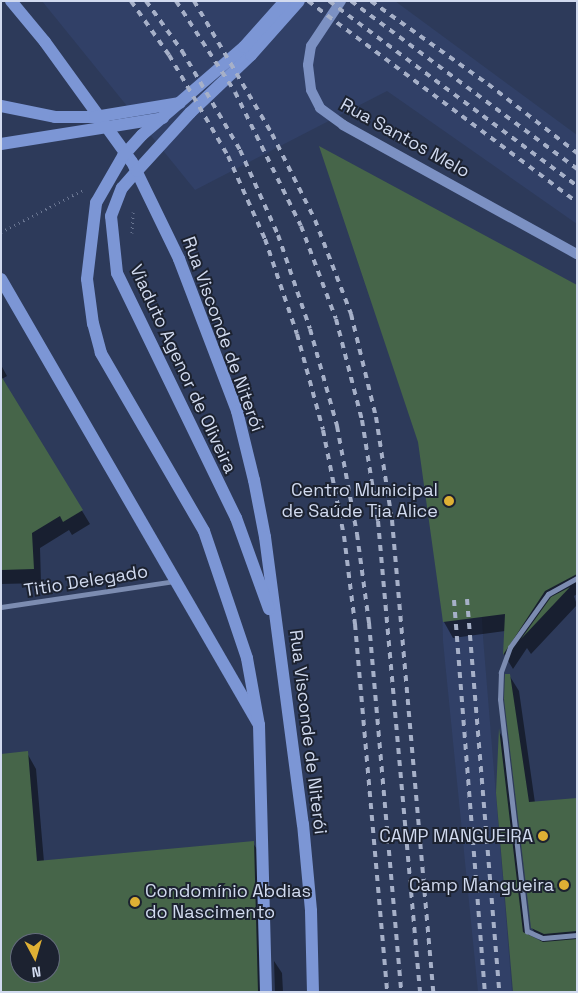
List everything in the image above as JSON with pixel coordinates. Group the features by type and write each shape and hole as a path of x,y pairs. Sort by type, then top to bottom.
{"main road":[{"name":"Rua Visconde de Niterói","path":"11,1 45,42 132,162 180,259 236,411 254,480 303,824 311,911 313,992"},
{"name":"Viaduto Agenor de Oliveira","path":"277,632 236,518 127,296 112,250 111,216 122,188 186,108 285,1"},
{"name":"Viaduto Agenor de Oliveira","path":"260,725 247,658 204,531 167,464 101,353 93,324 87,279 96,203 113,171 142,135 186,108 251,55 299,1"},
{"name":"Rua Santos Melo","path":"341,1 311,46 308,65 311,90 320,108 343,125 577,254"},
{"path":"1,106 54,117 95,117 186,108"},
{"path":"1,144 48,139 186,108"},
{"path":"1,279 260,725 266,992"}],"street":[{"path":"577,578 548,594 510,647 501,672 500,699 522,909 527,931 543,938 577,935"},
{"name":"Titio Delegado","path":"1,607 175,581"}],"path":[{"path":"1,232 86,188"},
{"path":"126,236 132,236"}],"shaded area":[{"path":"42,1 395,1 577,135 577,224 387,91 195,190"},
{"path":"481,599 512,992 478,992 443,641 442,601"}],"building":[{"path":"319,146 577,285 577,574 545,591 503,655 505,614 443,622 418,442"},
{"path":"1,376 83,510 63,522 60,516 32,533 34,569 1,570"},
{"path":"570,587 521,639 551,597"},
{"name":"Camp Mangueira","path":"505,674 510,674 529,802 577,798 577,931 544,934 531,928 504,699"},
{"path":"499,728 523,932 543,942 577,939 577,992 513,992 496,793"},
{"name":"Condomínio Abdias do Nascimento","path":"28,751 37,861 254,841 258,992 1,992 1,754"}],"railway":[{"path":"131,1 169,55 228,156 265,239 297,334 323,430 344,536 355,624 387,992"},
{"path":"146,1 182,51 240,150 278,235 310,329 337,426 357,534 369,623 401,992"},
{"path":"176,1 235,92 301,226 336,319 362,420 378,521 420,992"},
{"path":"194,1 272,134 315,220 351,314 376,417 392,520 433,992"},
{"path":"308,1 577,202"},
{"path":"329,1 577,186"},
{"path":"351,1 577,169"},
{"path":"371,1 488,84 577,153"},
{"path":"467,599 499,992"},
{"path":"454,600 485,992"}],"place":[{"name":"Centro Municipal de Saúde Tia Alice","path":"449,501"},
{"name":"CAMP MANGUEIRA","path":"543,836"},
{"name":"Camp Mangueira","path":"564,885"},
{"name":"Condomínio Abdias do Nascimento","path":"135,902"}]}
